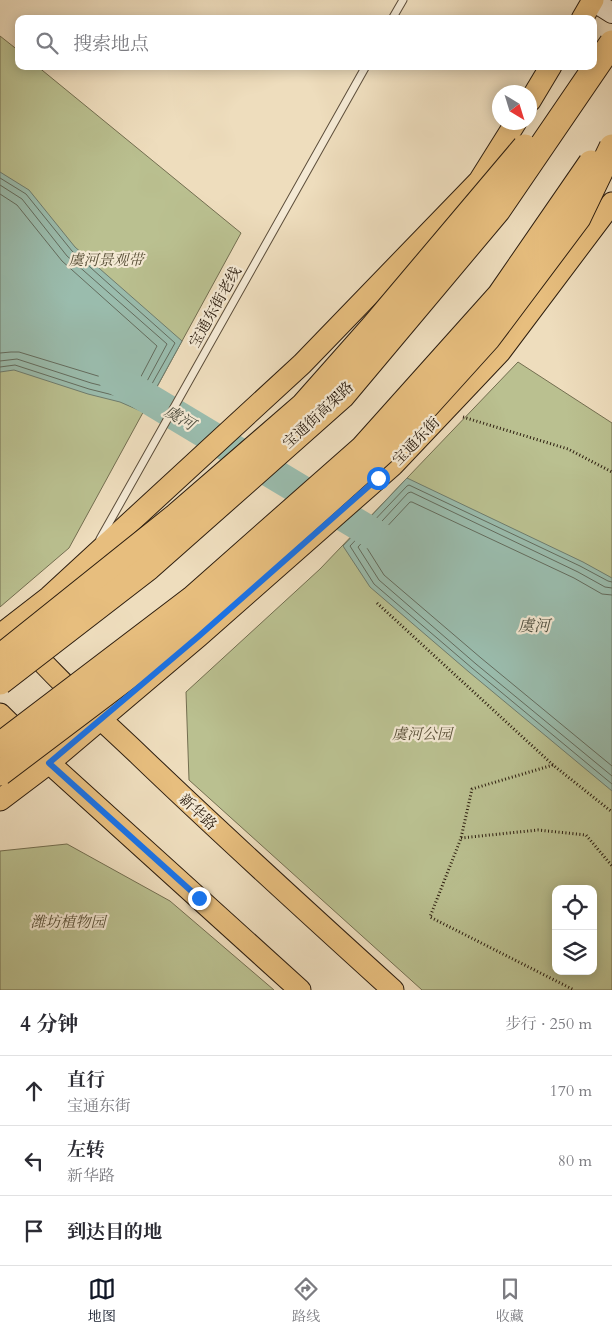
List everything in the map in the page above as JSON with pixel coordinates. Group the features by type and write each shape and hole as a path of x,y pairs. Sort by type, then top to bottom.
{"highway":[{"name":"宝通街高架路","path":"597,65 612,43"},
{"path":"0,657 176,516 303,406 373,327 589,70"},
{"name":"宝通街高架路","path":"0,682 149,567 342,396 498,210 594,70"},
{"path":"0,745 192,599 363,448 500,296 612,132"},
{"path":"0,773 168,646 394,442 488,338 578,218 612,147"}],"main road":[{"path":"584,15 593,0 612,13"},
{"path":"537,90 549,70"},
{"path":"5,631 49,597 88,562 302,364 479,181 511,130"},
{"name":"宝通东街","path":"0,800 49,763 199,636 393,465 500,352 612,203"},
{"name":"新华路","path":"5,631 393,990"},
{"path":"0,714 49,763 300,990"}],"lane":[{"path":"394,15 403,0"},
{"name":"宝通东街老线","path":"88,562 364,70"}],"path":[{"path":"455,415 568,449 612,472"},
{"path":"376,603 553,765 612,812"},
{"path":"553,765 472,788 460,838 430,918 574,990"},
{"path":"460,838 538,830 586,835 612,866"}],"green space":[{"name":"虞河景观带","path":"0,36 15,48 15,70 42,70 241,233 69,548 0,607"},
{"name":"虞河公园","path":"518,362 612,423 612,990 422,990 189,780 186,692 320,569"},
{"name":"潍坊植物园","path":"67,844 170,901 274,990 0,990 0,851"}],"water":[{"path":"0,172 29,190 75,247 182,341 143,412 120,402 88,394 14,370 0,372"},
{"name":"虞河","path":"407,478 583,562 612,578 612,791 370,587 343,546"}],"waterway":[{"name":"虞河","path":"114,378 397,548"}],"route":[{"path":"199,898 49,763 199,636 378,478"}]}
